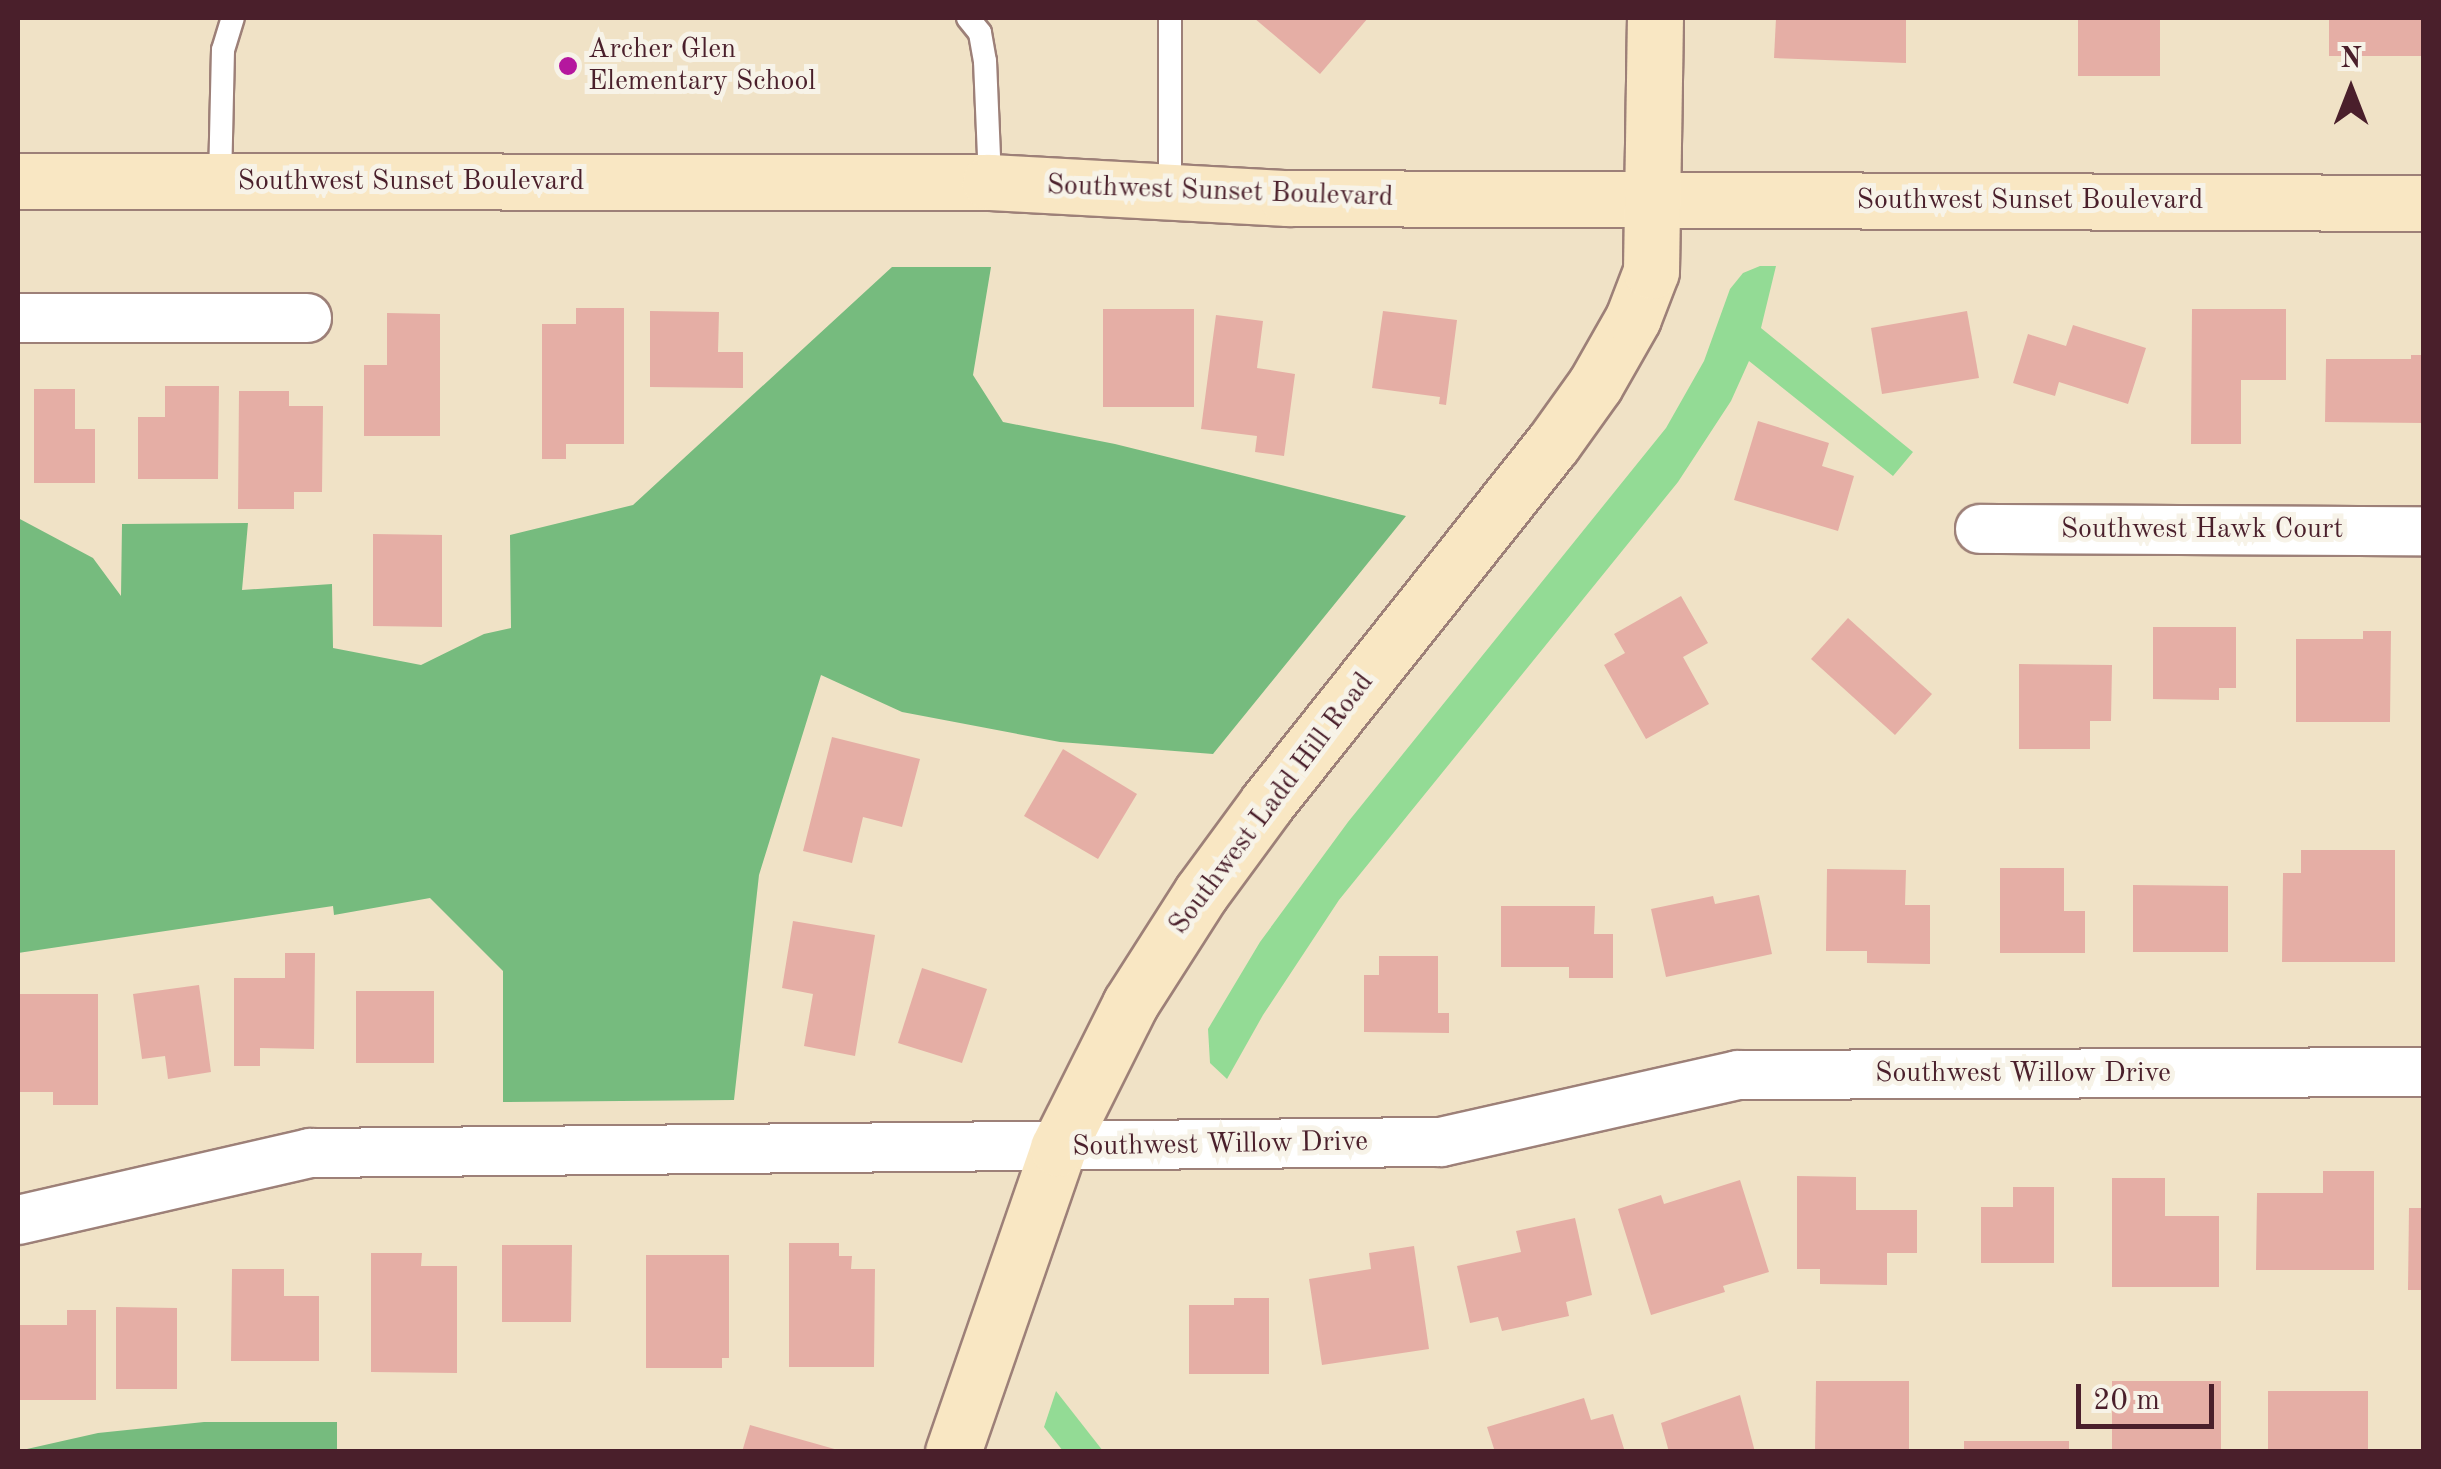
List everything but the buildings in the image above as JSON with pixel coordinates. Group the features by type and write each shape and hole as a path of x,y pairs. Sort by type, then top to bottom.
{"main road":[{"name":"Southwest Ladd Hill Road","path":"953,1452 1058,1148 1130,1004 1201,893 1595,385 1645,290 1654,200 1656,18"},
{"name":"Southwest Sunset Boulevard","path":"18,181 990,182 1288,198 2424,203"}],"street":[{"path":"18,181 18,196"},
{"path":"18,318 307,318"},
{"name":"Southwest Hawk Court","path":"1980,529 2424,531"},
{"name":"Southwest Willow Drive","path":"18,1220 310,1153 1440,1142 1738,1075 2424,1072"}],"lane":[{"path":"220,182 223,50 234,18"},
{"path":"968,18 980,34 985,61 990,182"},
{"path":"1170,18 1170,192"}],"green space":[{"path":"1760,266 1776,266 1761,328 1913,452 1893,476 1749,361 1731,401 1678,482 1339,900 1263,1015 1227,1079 1210,1063 1208,1029 1260,942 1348,822 1666,428 1704,361 1730,289 1743,273"},
{"path":"892,267 991,267 973,375 1003,422 1115,444 1406,516 1213,754 1060,742 902,712 821,675 759,875 734,1100 503,1102 503,971 430,898 334,915 333,906 18,953 18,518 93,558 121,596 122,524 248,523 242,590 332,584 333,648 421,665 484,634 511,628 510,535 633,505"},
{"path":"1056,1391 1103,1451 1063,1451 1044,1427"},
{"path":"204,1422 337,1422 337,1451 18,1451 98,1433"}],"place":[{"name":"Archer Glen Elementary School","path":"568,66"}]}
